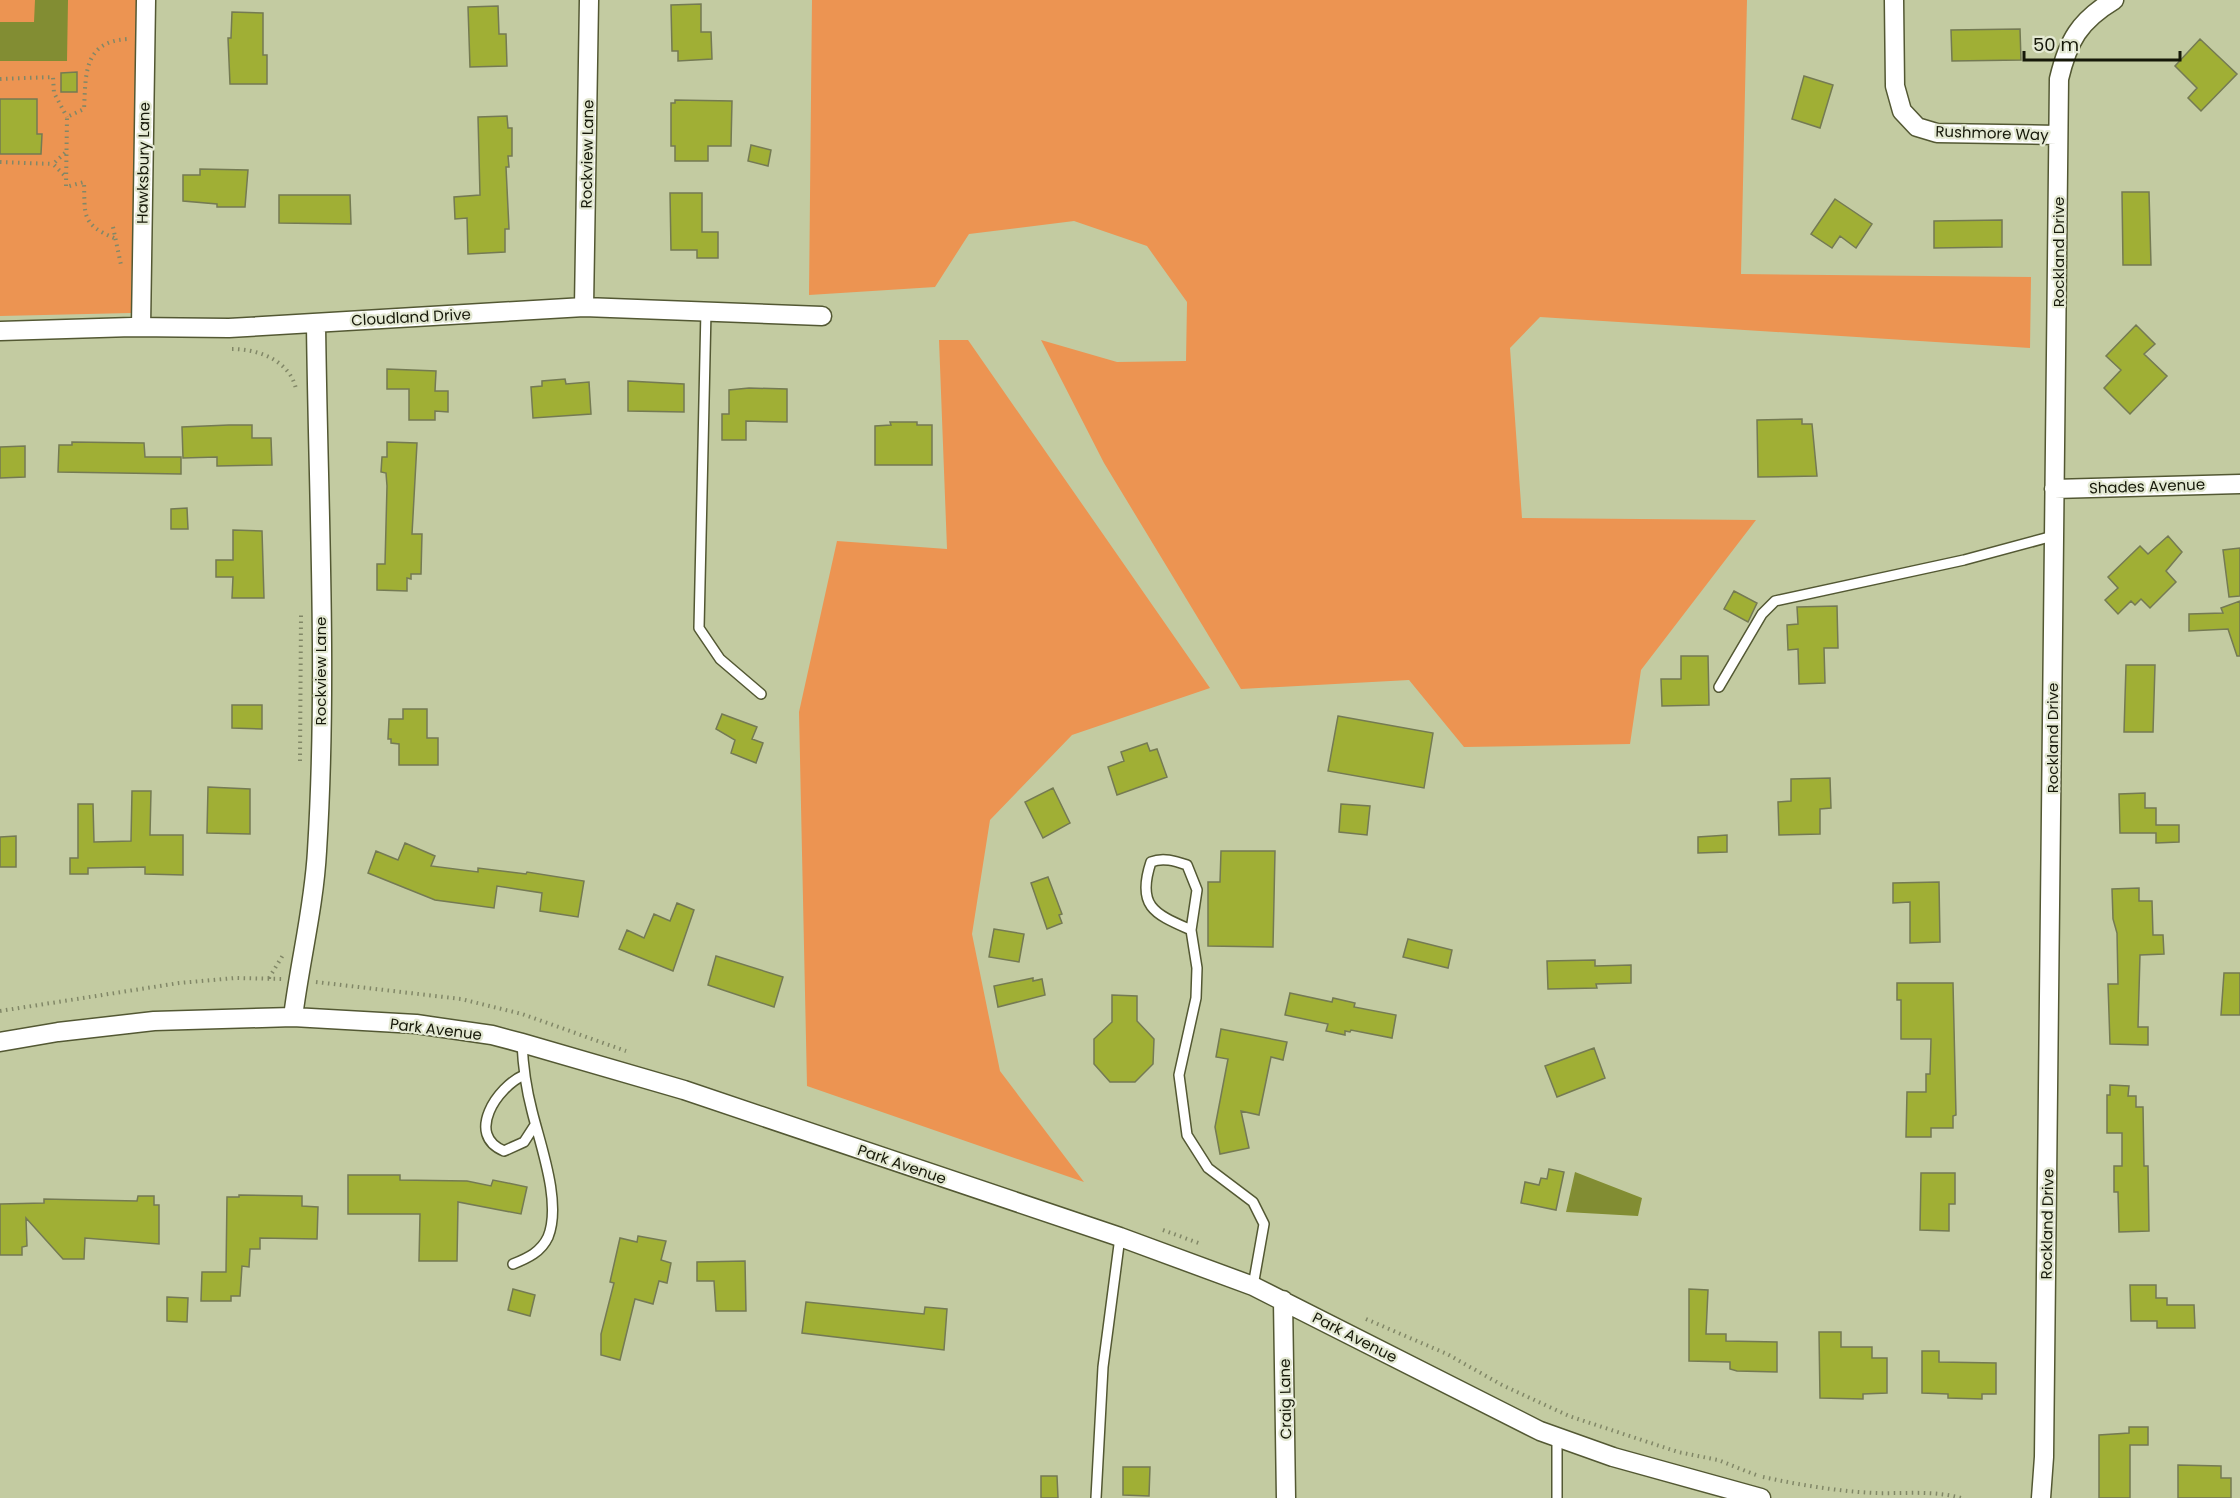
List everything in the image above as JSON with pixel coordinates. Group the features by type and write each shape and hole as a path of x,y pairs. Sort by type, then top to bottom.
{"street":[{"name":"Hawksbury Lane","path":"141,327 146,0"},
{"name":"Rockview Lane","path":"584,307 589,0"},
{"name":"Rushmore Way","path":"1894,0 1895,86 1902,111 1917,127 1937,133 2057,135"},
{"name":"Rockland Drive","path":"2041,1498 2044,1457 2059,79 2065,53 2077,31 2093,12 2114,0"},
{"name":"Cloudland Drive","path":"0,331 141,327 229,328 584,307 822,316"},
{"name":"Rockview Lane","path":"293,1017 297,980 309,929 317,851 321,689 316,323"},
{"name":"Shades Avenue","path":"2054,489 2240,484"},
{"name":"Park Avenue","path":"0,1042 58,1032 143,1022 205,1018 293,1017 416,1024 492,1035 684,1090 1120,1237 1253,1286 1557,1437 1613,1457 1761,1498"},
{"name":"Craig Lane","path":"1283,1300 1286,1498"}],"lane":[{"path":"706,310 699,628 720,659 761,694"},
{"path":"1719,687 1762,614 1775,601 1964,560 2053,536"},
{"path":"1191,930 1158,915 1148,904 1146,878 1151,862 1174,860 1187,865 1197,890 1191,930 1197,968 1196,998 1179,1075 1187,1135 1208,1168 1253,1202 1264,1224 1253,1286"},
{"path":"513,1264 534,1256 548,1236 552,1209 546,1165 524,1075 522,1043"},
{"path":"524,1075 513,1080 501,1092 491,1108 486,1121 488,1137 493,1146 504,1151 524,1142 535,1125"},
{"path":"1096,1498 1103,1368 1120,1237"},
{"path":"1557,1437 1557,1498"}],"path":[{"path":"67,117 84,109 87,68 93,54 103,44 145,38"},
{"path":"0,79 53,77 54,93 67,117 66,187 84,182 85,218 94,230 114,238"},
{"path":"53,164 66,152"},
{"path":"0,162 53,164 66,176"},
{"path":"113,227 123,272"},
{"path":"229,349 269,356 291,374 296,399"},
{"path":"300,768 298,725 302,606"},
{"path":"269,978 286,949"}],"shaded area":[{"path":"0,0 137,0 131,313 0,316"},
{"path":"35,0 68,0 67,61 0,61 0,22 34,22"},
{"path":"812,0 1747,0 1741,274 2031,277 2030,348 1540,317 1510,348 1522,518 1756,520 1641,670 1630,744 1464,747 1409,680 1241,689 1104,463 1041,340 1117,362 1186,361 1187,302 1147,246 1074,221 969,234 935,287 809,295"},
{"path":"939,340 968,340 1210,688 1072,735 990,820 972,934 1000,1071 1084,1182 807,1086 799,712 837,541 947,549"},
{"path":"1575,1172 1642,1198 1638,1216 1566,1212"}],"building":[{"path":"701,4 701,32 711,32 712,59 678,61 678,51 672,51 671,5"},
{"path":"498,6 499,34 506,34 507,66 470,67 468,7"},
{"path":"232,12 263,13 263,55 267,55 267,84 230,84 228,38 231,38"},
{"path":"2020,29 2021,60 1952,61 1951,30"},
{"path":"2200,39 2237,74 2201,111 2188,98 2197,88 2175,66"},
{"path":"77,72 77,92 61,92 61,73"},
{"path":"1804,76 1833,85 1820,128 1792,119"},
{"path":"0,99 37,99 37,134 42,134 41,154 0,154"},
{"path":"675,100 732,101 731,146 708,146 708,161 675,161 675,146 671,146 671,103 675,103"},
{"path":"507,116 508,128 512,128 512,156 508,156 509,167 506,167 509,229 505,229 505,252 468,254 467,218 455,219 454,197 480,195 478,117"},
{"path":"751,145 771,150 768,166 748,161"},
{"path":"200,169 248,170 245,207 217,207 217,204 183,201 183,175 200,175"},
{"path":"2122,192 2149,192 2151,265 2123,265"},
{"path":"670,193 702,193 702,232 718,232 718,258 697,258 697,250 671,250"},
{"path":"279,195 350,195 351,224 279,223"},
{"path":"1835,199 1872,224 1856,248 1840,236 1832,248 1811,234"},
{"path":"2002,220 2002,247 1934,248 1934,221"},
{"path":"2136,325 2155,344 2144,354 2167,376 2130,414 2104,388 2121,370 2106,356"},
{"path":"387,369 436,371 435,391 448,391 448,412 435,411 435,420 409,420 409,389 387,389"},
{"path":"565,379 566,384 589,382 591,414 533,418 531,387 542,386 542,381"},
{"path":"628,381 684,384 684,412 628,411"},
{"path":"787,389 787,422 746,421 746,440 722,440 722,414 729,414 729,390"},
{"path":"1802,419 1802,424 1812,424 1817,476 1758,477 1757,420"},
{"path":"890,422 917,422 917,425 932,425 932,465 875,465 875,426 891,425"},
{"path":"252,425 252,438 271,438 272,465 217,466 217,457 183,458 182,427"},
{"path":"72,442 144,443 145,457 181,457 181,474 58,472 59,445 72,445"},
{"path":"387,442 417,443 412,534 422,534 421,574 411,574 411,579 407,578 407,591 377,590 377,564 385,564 387,486 386,473 381,472 382,457 387,457"},
{"path":"25,446 25,477 0,478 0,447"},
{"path":"187,508 188,529 171,529 171,509"},
{"path":"233,530 262,531 264,598 232,598 233,577 216,577 216,560 233,560"},
{"path":"2168,536 2182,552 2166,571 2176,582 2150,608 2141,599 2135,605 2131,601 2118,614 2105,600 2118,588 2108,577 2140,546 2148,554"},
{"path":"2240,548 2240,596 2229,597 2223,550"},
{"path":"1734,591 1757,603 1748,622 1724,609"},
{"path":"2240,601 2240,656 2237,656 2228,629 2189,631 2189,614 2223,613 2221,608"},
{"path":"1837,606 1838,648 1824,648 1825,683 1799,684 1798,649 1788,650 1787,625 1798,624 1797,607"},
{"path":"1681,656 1708,656 1709,705 1662,706 1661,679 1681,679"},
{"path":"2126,665 2155,665 2153,732 2124,732"},
{"path":"232,705 262,705 262,729 232,728"},
{"path":"403,709 427,709 427,738 438,738 438,765 399,765 399,744 391,743 391,739 388,739 389,719 403,719"},
{"path":"722,714 757,727 752,739 763,743 756,763 731,753 735,740 716,729"},
{"path":"1338,716 1433,733 1424,788 1328,771"},
{"path":"1147,743 1150,751 1157,749 1167,777 1117,795 1108,767 1124,761 1121,752"},
{"path":"1830,778 1831,808 1820,809 1820,834 1779,835 1778,802 1791,801 1791,779"},
{"path":"208,787 250,789 250,834 207,833"},
{"path":"1053,788 1070,823 1043,838 1025,802"},
{"path":"132,791 151,791 150,835 183,835 183,875 145,874 145,867 88,868 88,874 70,874 70,858 78,858 78,804 93,804 94,842 131,841"},
{"path":"2145,793 2145,808 2156,808 2156,825 2179,825 2179,842 2156,843 2156,833 2120,833 2119,794"},
{"path":"1341,804 1370,806 1367,835 1339,832"},
{"path":"1727,835 1727,852 1698,853 1698,837"},
{"path":"16,836 16,867 0,867 0,837"},
{"path":"405,843 435,856 431,866 478,872 478,868 526,874 527,872 584,881 578,917 540,911 542,893 497,886 494,908 435,900 368,873 376,851 398,860"},
{"path":"1221,851 1275,851 1273,947 1208,946 1208,882 1220,882"},
{"path":"1048,877 1062,914 1059,915 1062,923 1047,929 1031,883"},
{"path":"1939,882 1940,942 1910,943 1910,902 1893,903 1893,883"},
{"path":"2139,888 2139,901 2152,901 2153,935 2163,935 2164,954 2140,955 2138,1027 2148,1027 2148,1045 2110,1044 2108,984 2118,984 2117,933 2113,919 2112,889"},
{"path":"677,903 694,910 673,971 619,949 627,930 644,938 654,914 670,921"},
{"path":"994,929 1024,934 1019,962 989,957"},
{"path":"1408,939 1452,950 1448,968 1403,957"},
{"path":"716,956 783,977 774,1007 708,985"},
{"path":"1595,960 1595,966 1631,965 1631,983 1596,984 1597,988 1548,989 1547,961"},
{"path":"2224,973 2240,973 2240,1015 2221,1015"},
{"path":"1033,978 1033,981 1042,979 1045,995 998,1007 994,986"},
{"path":"1897,983 1953,983 1956,1115 1953,1116 1953,1128 1931,1128 1931,1137 1906,1137 1907,1092 1926,1092 1926,1074 1930,1074 1931,1039 1901,1039 1901,1000 1897,1000"},
{"path":"1290,993 1332,1002 1333,998 1355,1003 1354,1007 1396,1015 1392,1038 1351,1030 1350,1032 1345,1031 1345,1035 1326,1031 1328,1024 1285,1015"},
{"path":"1112,995 1137,996 1137,1021 1154,1039 1153,1064 1135,1082 1110,1082 1094,1064 1094,1039 1112,1022"},
{"path":"1221,1029 1287,1042 1283,1060 1271,1057 1259,1115 1241,1111 1249,1148 1220,1154 1215,1127 1228,1059 1216,1057"},
{"path":"1594,1048 1605,1078 1557,1097 1545,1066"},
{"path":"2110,1085 2129,1086 2128,1096 2136,1096 2136,1107 2143,1107 2144,1166 2148,1166 2149,1231 2119,1232 2118,1192 2114,1192 2114,1166 2122,1166 2122,1133 2107,1133 2107,1095 2110,1095"},
{"path":"1549,1169 1564,1172 1556,1210 1521,1203 1525,1182 1539,1185 1541,1178 1547,1179"},
{"path":"1921,1173 1955,1173 1955,1204 1949,1204 1949,1231 1920,1230"},
{"path":"348,1175 400,1175 400,1180 467,1181 491,1186 493,1180 527,1187 521,1214 458,1202 457,1261 419,1261 420,1214 348,1214"},
{"path":"239,1195 302,1196 302,1206 318,1207 317,1239 260,1238 260,1249 250,1249 249,1267 242,1266 240,1296 231,1296 231,1301 201,1301 202,1272 226,1272 227,1197 239,1197"},
{"path":"138,1196 154,1196 154,1205 159,1205 159,1244 85,1238 84,1259 63,1259 26,1218 27,1246 22,1247 22,1255 0,1255 0,1204 44,1203 44,1199 137,1201"},
{"path":"638,1236 666,1241 661,1260 671,1263 667,1283 659,1281 653,1304 635,1299 620,1360 601,1355 601,1334 614,1283 610,1282 620,1238 637,1242"},
{"path":"745,1261 746,1311 716,1311 714,1281 697,1281 697,1262"},
{"path":"2130,1285 2156,1285 2156,1298 2167,1298 2167,1305 2194,1305 2195,1328 2157,1328 2157,1321 2131,1321"},
{"path":"513,1289 535,1295 530,1316 508,1310"},
{"path":"1689,1289 1708,1290 1706,1334 1726,1334 1726,1341 1777,1342 1777,1372 1737,1371 1730,1369 1730,1362 1689,1361"},
{"path":"167,1297 188,1298 187,1322 167,1321"},
{"path":"806,1302 924,1314 925,1307 947,1309 944,1350 802,1333"},
{"path":"1819,1332 1841,1332 1841,1347 1872,1347 1872,1358 1887,1358 1887,1393 1863,1394 1863,1399 1820,1398"},
{"path":"1922,1351 1939,1351 1939,1362 1996,1363 1996,1394 1982,1394 1982,1399 1948,1398 1948,1394 1922,1393"},
{"path":"2129,1427 2148,1427 2148,1445 2130,1445 2130,1498 2099,1498 2099,1435 2129,1433"},
{"path":"2178,1465 2221,1466 2221,1478 2231,1478 2231,1498 2178,1498"},
{"path":"1123,1467 1150,1467 1149,1496 1123,1495"},
{"path":"1041,1476 1057,1476 1058,1498 1041,1498"}]}
